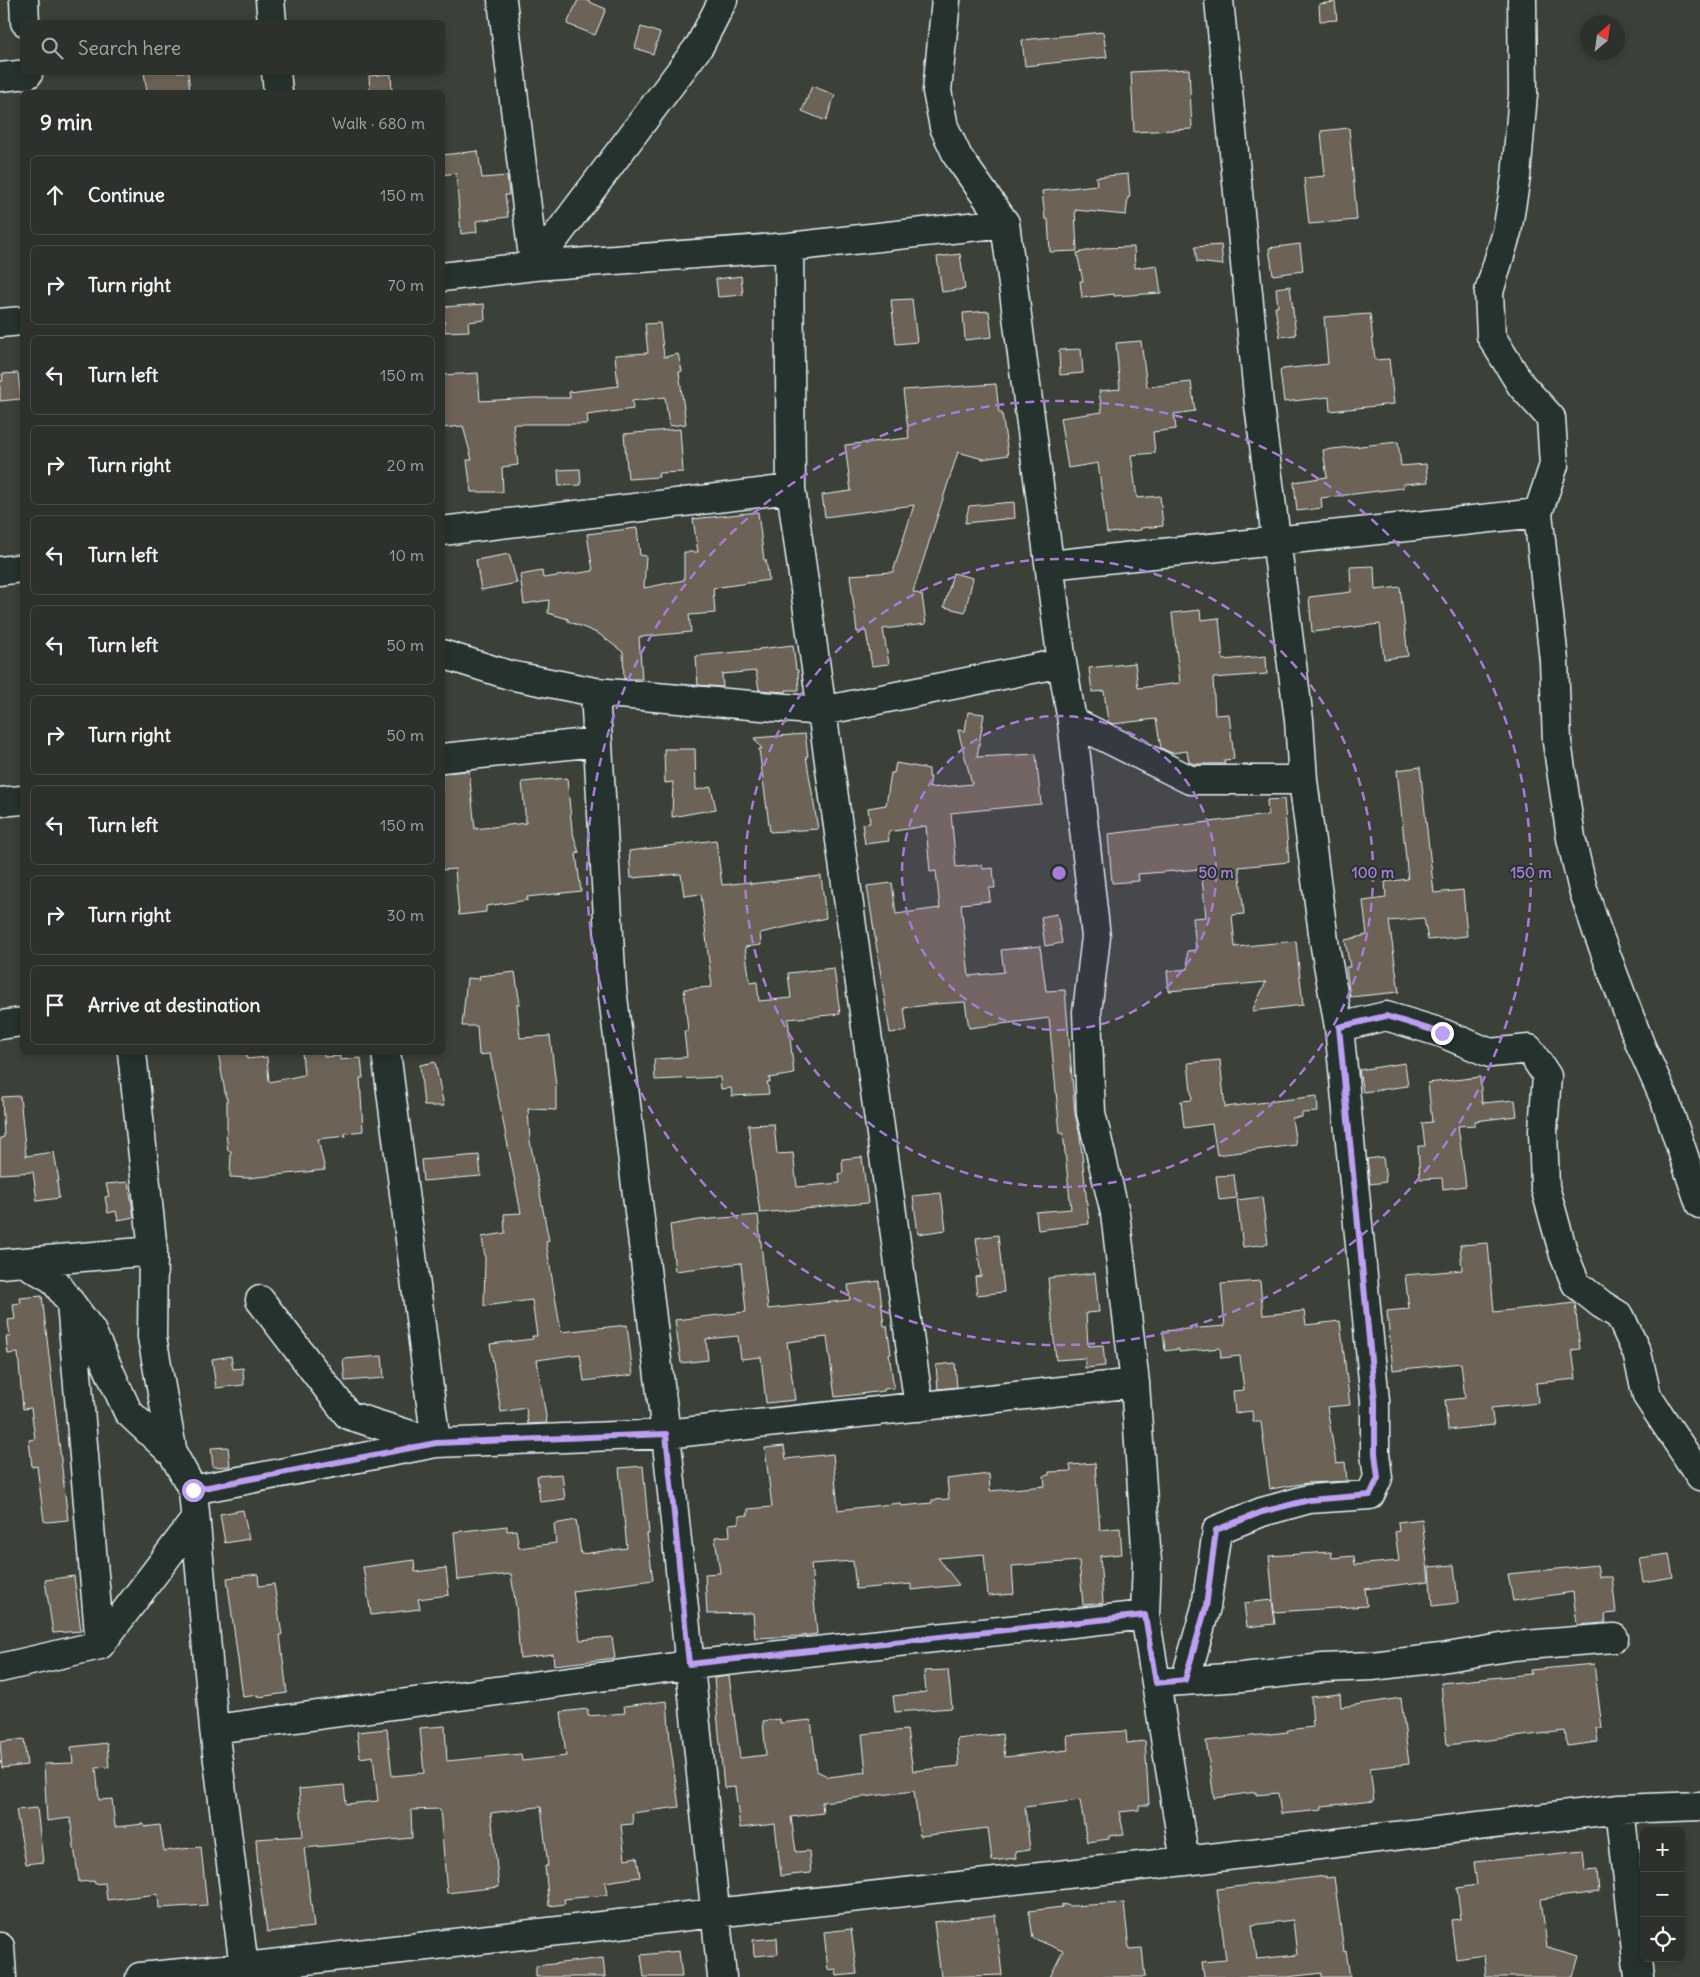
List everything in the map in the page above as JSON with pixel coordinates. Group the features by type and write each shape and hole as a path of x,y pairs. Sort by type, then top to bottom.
{"street":[{"path":"24,0 25,20"},
{"path":"270,0 272,20"},
{"path":"502,0 534,266"},
{"path":"534,266 700,45 723,0"},
{"path":"946,0 937,91 944,127 958,158 1005,223 1062,663 1072,721 1096,937 1087,1012 1091,1113 1115,1212 1136,1383 1147,1562 1145,1615 1185,1862"},
{"path":"1185,1680 1206,1607 1216,1530 1262,1512 1309,1500 1370,1495 1378,1478 1375,1453 1375,1401 1339,1027 1324,941 1303,780 1299,720 1259,405 1219,0"},
{"path":"1522,0 1523,94 1516,177 1507,232 1489,292 1491,336 1521,385 1552,418 1554,465 1538,513 1554,661 1557,742 1571,838 1582,886 1621,999 1666,1100 1700,1204"},
{"path":"276,75 278,90"},
{"path":"0,77 29,80"},
{"path":"445,277 534,266 789,247 1005,223"},
{"path":"789,247 790,489 919,1408"},
{"path":"0,323 20,321"},
{"path":"445,531 790,489"},
{"path":"1050,565 1538,513"},
{"path":"0,571 20,568"},
{"path":"445,655 509,675 595,692 822,711 1062,663"},
{"path":"595,692 612,988 666,1434 722,1977"},
{"path":"1072,721 1190,780 1303,780"},
{"path":"445,758 597,742"},
{"path":"0,802 20,800"},
{"path":"1339,1027 1386,1016 1442,1033 1490,1052 1529,1049 1547,1076 1543,1130 1545,1187 1564,1255 1576,1284 1620,1316 1637,1354 1647,1396 1700,1476"},
{"path":"0,1025 20,1022"},
{"path":"132,1055 153,1251 152,1337 173,1454"},
{"path":"386,1055 436,1443"},
{"path":"13,1263 153,1251"},
{"path":"13,1263 53,1278 91,1330 128,1412 173,1454 193,1490 194,1521 214,1729 244,1967"},
{"path":"260,1300 348,1415 436,1443"},
{"path":"71,1303 100,1645"},
{"path":"193,1490 436,1443 666,1434 1136,1383"},
{"path":"0,1668 100,1645 194,1521"},
{"path":"214,1729 689,1664 1145,1615"},
{"path":"1156,1683 1242,1677 1322,1668 1372,1666 1441,1658 1513,1646 1614,1638"},
{"path":"140,1977 244,1967 715,1912 1185,1862 1620,1809 1700,1806"},
{"path":"1620,1809 1639,1977"},
{"path":"0,1947 2,1977"}],"building":[{"path":"578,0 585,0 606,9 595,35 567,24"},
{"path":"1335,2 1337,20 1320,21 1319,4"},
{"path":"641,27 660,33 653,54 635,48"},
{"path":"1103,32 1107,57 1025,66 1022,40"},
{"path":"1189,69 1192,129 1134,132 1131,72"},
{"path":"144,75 188,75 190,90 147,90"},
{"path":"391,75 392,90 370,90 369,76"},
{"path":"812,86 835,95 826,121 802,111"},
{"path":"1349,128 1357,220 1309,224 1304,178 1325,176 1321,131"},
{"path":"478,151 482,178 507,176 509,195 505,195 508,217 476,221 477,232 461,234 456,173 445,175 445,155"},
{"path":"1128,174 1130,197 1128,197 1126,215 1075,210 1077,251 1050,252 1048,219 1045,219 1042,191 1097,185 1096,177"},
{"path":"1300,244 1303,271 1273,275 1269,248"},
{"path":"1221,245 1223,265 1197,262 1195,247"},
{"path":"1134,247 1135,268 1157,265 1161,293 1114,296 1114,294 1082,298 1080,281 1083,281 1077,253 1101,248"},
{"path":"960,254 965,289 942,292 937,257"},
{"path":"741,276 743,295 718,297 716,279"},
{"path":"1290,286 1296,335 1280,337 1275,307 1278,307 1276,288"},
{"path":"912,299 917,342 896,344 891,300"},
{"path":"484,304 485,320 468,322 469,331 445,332 445,307"},
{"path":"989,311 992,337 965,340 963,313"},
{"path":"1370,314 1375,360 1389,359 1394,404 1330,411 1329,397 1284,402 1280,371 1283,369 1328,364 1324,317"},
{"path":"660,323 664,357 678,354 682,371 679,372 686,424 669,426 665,397 632,401 633,409 587,415 588,424 513,424 518,465 502,467 503,492 471,492 467,460 472,460 463,426 445,428 445,375 478,373 480,401 570,398 569,392 618,386 615,355 648,353 645,324"},
{"path":"1141,341 1147,387 1191,382 1195,411 1174,414 1176,429 1153,432 1155,453 1131,455 1137,498 1160,496 1163,526 1107,533 1098,463 1068,468 1060,418 1102,412 1099,391 1120,389 1116,343"},
{"path":"1081,349 1083,373 1060,375 1059,350"},
{"path":"18,373 20,399 0,401 0,381 3,381 2,374"},
{"path":"996,384 999,413 1002,413 1008,455 983,459 958,452 913,592 922,595 926,624 883,629 889,664 872,666 866,631 857,632 850,575 893,572 914,505 825,517 822,495 851,491 845,445 909,438 903,390"},
{"path":"680,429 683,472 658,473 659,477 628,479 624,434"},
{"path":"1398,442 1401,466 1426,464 1428,482 1403,484 1403,488 1321,498 1322,508 1297,511 1294,482 1327,477 1323,450"},
{"path":"580,469 581,485 559,486 558,470"},
{"path":"1014,502 1015,518 965,523 969,506"},
{"path":"758,512 764,560 766,560 769,580 713,588 715,613 689,615 691,632 639,637 642,679 624,679 623,652 599,634 568,621 568,619 548,613 549,600 524,604 520,575 542,571 543,578 593,571 587,534 637,528 640,555 646,556 644,588 684,580 684,552 698,552 693,519"},
{"path":"509,554 517,583 481,590 476,560"},
{"path":"1374,566 1375,590 1400,587 1408,656 1384,659 1380,624 1312,632 1309,597 1351,592 1350,567"},
{"path":"953,573 973,578 965,612 944,607"},
{"path":"1200,610 1201,620 1219,618 1223,660 1266,656 1267,674 1213,678 1215,715 1229,714 1234,759 1224,760 1225,764 1194,764 1189,762 1187,751 1172,753 1161,748 1156,719 1113,724 1108,722 1104,691 1092,692 1089,668 1135,663 1138,688 1180,683 1172,613"},
{"path":"793,645 796,670 798,670 799,690 786,690 786,692 759,690 756,671 722,674 723,687 698,685 696,656"},
{"path":"968,712 984,714 977,757 1036,754 1041,804 951,813 956,867 982,865 983,869 993,868 995,888 989,888 990,901 961,904 969,976 1004,972 1001,950 1040,946 1046,991 1065,990 1075,1114 1080,1135 1089,1224 1038,1230 1036,1212 1071,1209 1063,1133 1060,1133 1049,1018 969,1028 965,1002 935,1004 904,1008 907,1031 890,1033 867,886 892,883 896,914 940,908 936,871 930,872 926,826 888,832 889,841 865,844 862,824 870,823 868,808 886,805 891,773 894,773 896,763 929,769 929,777 931,777 929,788 972,784 958,730 965,731"},
{"path":"805,734 808,756 806,756 818,829 770,832 759,749 762,749 754,738"},
{"path":"664,749 695,749 696,790 711,787 716,809 672,817 673,782 665,783"},
{"path":"1420,767 1434,893 1463,890 1467,936 1428,940 1424,918 1389,921 1399,992 1350,997 1346,967 1350,967 1345,940 1367,935 1363,901 1386,898 1385,882 1408,879 1397,770"},
{"path":"469,771 475,829 526,823 522,782 567,778 572,830 579,853 576,854 581,891 527,897 528,900 486,906 486,912 459,915 455,869 445,870 445,773"},
{"path":"1284,799 1289,862 1239,867 1244,914 1232,915 1235,947 1296,941 1303,1005 1252,1011 1266,982 1169,991 1167,971 1188,969 1187,951 1196,950 1193,918 1206,917 1201,869 1138,874 1139,881 1112,883 1108,834 1268,815 1267,800"},
{"path":"716,840 722,885 750,882 750,884 821,876 826,918 760,933 761,945 745,947 750,983 757,982 759,1001 791,998 788,973 834,968 840,1014 788,1019 794,1074 769,1078 770,1082 767,1082 769,1094 732,1096 731,1088 721,1089 720,1077 655,1080 654,1059 687,1057 684,1031 688,1031 684,989 712,987 701,894 684,896 681,874 631,878 629,851"},
{"path":"1057,914 1062,943 1045,946 1041,917"},
{"path":"515,972 520,1004 517,1004 520,1038 550,1036 556,1086 556,1110 528,1109 530,1141 549,1241 546,1242 561,1332 627,1325 633,1375 584,1381 580,1354 537,1360 547,1423 528,1424 526,1408 501,1412 490,1344 533,1339 532,1336 537,1336 532,1300 484,1306 485,1258 482,1237 505,1233 504,1214 521,1213 490,1054 479,1055 477,1026 462,1026 467,978 480,979 479,976"},
{"path":"219,1055 246,1055 247,1059 267,1057 269,1082 304,1075 302,1055 340,1056 340,1060 361,1058 363,1078 360,1078 363,1131 345,1133 346,1136 318,1139 325,1170 248,1178 230,1177 231,1151 228,1151 226,1133 226,1098"},
{"path":"1220,1060 1225,1107 1317,1096 1318,1112 1302,1113 1302,1117 1292,1118 1296,1145 1217,1155 1212,1124 1184,1128 1181,1101 1192,1100 1188,1063"},
{"path":"435,1062 444,1106 424,1106 420,1065"},
{"path":"1405,1063 1408,1086 1363,1092 1359,1070"},
{"path":"1480,1077 1482,1103 1515,1100 1517,1116 1475,1121 1475,1125 1458,1126 1466,1186 1443,1189 1442,1178 1420,1179 1418,1146 1425,1146 1422,1123 1432,1122 1428,1083"},
{"path":"20,1096 26,1156 54,1152 59,1181 57,1181 59,1198 37,1201 33,1172 0,1174 0,1138 4,1137 2,1097"},
{"path":"774,1124 777,1154 793,1153 797,1187 840,1183 839,1174 843,1173 842,1159 862,1157 868,1203 760,1213 748,1125"},
{"path":"479,1155 481,1176 423,1181 421,1160"},
{"path":"1383,1157 1386,1182 1370,1184 1367,1159"},
{"path":"1234,1175 1237,1198 1219,1200 1216,1176"},
{"path":"128,1182 134,1217 118,1220 116,1211 108,1213 105,1197 109,1196 106,1184"},
{"path":"941,1193 946,1230 918,1234 913,1196"},
{"path":"1262,1197 1268,1244 1243,1247 1237,1200"},
{"path":"758,1215 768,1309 850,1300 848,1285 879,1281 884,1326 887,1326 891,1354 889,1354 894,1388 835,1397 827,1337 787,1342 795,1400 766,1403 761,1357 741,1359 738,1336 706,1339 708,1360 681,1363 675,1320 746,1312 741,1263 675,1271 670,1225 699,1220"},
{"path":"998,1235 1004,1292 977,1295 975,1277 981,1276 976,1238"},
{"path":"1488,1243 1494,1312 1575,1303 1580,1349 1572,1350 1576,1379 1536,1383 1538,1403 1491,1408 1494,1425 1448,1430 1445,1400 1465,1398 1461,1363 1393,1370 1387,1311 1409,1309 1405,1275 1462,1270 1460,1245"},
{"path":"1095,1273 1099,1312 1086,1313 1088,1346 1103,1345 1105,1366 1085,1368 1085,1358 1056,1360 1048,1278"},
{"path":"1260,1281 1263,1315 1304,1311 1306,1325 1340,1321 1350,1405 1327,1407 1336,1463 1345,1462 1347,1481 1308,1483 1270,1489 1261,1422 1253,1422 1252,1411 1235,1413 1233,1391 1244,1390 1240,1356 1221,1358 1220,1348 1179,1352 1179,1349 1165,1351 1163,1331 1225,1326 1221,1284"},
{"path":"42,1296 68,1520 47,1522 44,1521 37,1466 32,1467 29,1440 35,1439 31,1408 23,1409 18,1353 8,1354 6,1337 10,1337 8,1320 15,1319 13,1304 21,1303 20,1298"},
{"path":"231,1356 233,1369 243,1368 244,1385 216,1388 212,1359"},
{"path":"382,1356 384,1378 345,1381 343,1359"},
{"path":"955,1363 957,1387 938,1389 936,1365"},
{"path":"784,1446 786,1459 833,1454 838,1510 900,1503 901,1506 932,1503 932,1500 949,1499 947,1479 989,1474 990,1491 1045,1486 1044,1476 1049,1475 1049,1472 1071,1471 1070,1465 1095,1463 1100,1530 1120,1528 1122,1554 1100,1556 1103,1603 1083,1605 1079,1561 1012,1566 1014,1594 988,1596 984,1554 938,1558 959,1585 911,1590 911,1584 856,1589 853,1561 811,1564 817,1634 755,1638 753,1613 707,1614 705,1574 720,1573 715,1537 730,1536 729,1524 739,1523 739,1516 748,1515 748,1509 772,1507 765,1448"},
{"path":"228,1447 230,1466 213,1467 211,1448"},
{"path":"643,1466 649,1534 647,1534 653,1580 573,1591 580,1640 612,1637 615,1658 554,1665 553,1654 520,1658 511,1574 458,1580 454,1532 507,1526 507,1531 516,1530 519,1548 556,1543 554,1524 576,1520 581,1554 627,1548 619,1468"},
{"path":"562,1474 565,1499 540,1502 537,1476"},
{"path":"243,1510 249,1539 225,1543 220,1514"},
{"path":"1422,1519 1429,1581 1365,1589 1367,1606 1274,1612 1269,1556 1331,1552 1332,1558 1354,1556 1355,1565 1399,1561 1395,1532 1399,1531 1398,1522"},
{"path":"1669,1554 1673,1577 1643,1582 1639,1558"},
{"path":"414,1560 415,1572 446,1568 449,1595 418,1599 420,1609 371,1615 363,1567"},
{"path":"1454,1565 1458,1603 1432,1606 1429,1567"},
{"path":"1597,1565 1599,1577 1612,1577 1616,1613 1605,1614 1606,1623 1577,1625 1573,1592 1513,1601 1508,1574"},
{"path":"258,1574 259,1586 274,1584 282,1635 280,1635 287,1693 243,1697 227,1578"},
{"path":"74,1576 81,1631 53,1633 45,1580"},
{"path":"1272,1600 1275,1624 1247,1627 1244,1603"},
{"path":"1594,1664 1602,1728 1596,1728 1598,1742 1567,1746 1565,1731 1447,1745 1441,1683 1531,1674 1530,1670"},
{"path":"948,1670 952,1708 895,1712 893,1696 926,1692 924,1671"},
{"path":"729,1676 740,1758 766,1755 763,1721 780,1719 780,1723 811,1720 817,1771 829,1777 866,1772 862,1734 907,1730 913,1771 959,1766 957,1739 1002,1734 1005,1757 1068,1750 1067,1735 1126,1731 1127,1743 1145,1741 1149,1805 1139,1805 1139,1810 1119,1812 1124,1834 1109,1836 1109,1839 1087,1842 1080,1800 1025,1807 1030,1850 1015,1852 1016,1858 992,1861 988,1828 920,1836 914,1791 822,1802 823,1813 791,1817 796,1852 809,1851 811,1873 781,1876 775,1824 740,1828 735,1787 724,1788 714,1678"},
{"path":"1340,1694 1341,1707 1401,1698 1409,1764 1370,1768 1374,1801 1322,1806 1322,1810 1281,1814 1278,1793 1256,1795 1256,1792 1214,1798 1206,1741 1288,1732 1287,1730 1313,1727 1311,1697"},
{"path":"667,1701 670,1741 679,1807 632,1813 633,1824 621,1825 625,1859 637,1857 640,1877 605,1882 607,1895 564,1899 565,1904 549,1906 545,1866 548,1866 541,1807 537,1807 491,1813 499,1887 447,1893 440,1809 411,1810 412,1838 304,1848 314,1927 267,1932 256,1839 303,1836 299,1789 344,1785 346,1804 378,1801 373,1756 360,1758 357,1732 387,1729 392,1776 424,1773 420,1728 445,1726 447,1761 521,1754 522,1761 566,1756 561,1712 588,1709 588,1716 625,1713 624,1706"},
{"path":"24,1739 27,1765 2,1768 0,1742"},
{"path":"107,1743 109,1767 96,1768 99,1800 112,1799 115,1827 144,1824 144,1827 160,1825 164,1851 201,1847 207,1905 159,1908 158,1894 107,1900 105,1883 95,1884 94,1881 79,1882 70,1818 47,1821 44,1764 73,1763 71,1747"},
{"path":"37,1808 43,1862 26,1864 16,1810"},
{"path":"1583,1851 1585,1871 1597,1870 1599,1892 1541,1899 1547,1947 1579,1956 1573,1977 1486,1977 1484,1955 1456,1959 1451,1920 1461,1919 1457,1888 1477,1885 1474,1862"},
{"path":"1326,1876 1326,1878 1334,1877 1344,1952 1346,1951 1350,1977 1322,1977 1322,1973 1287,1977 1204,1977 1202,1962 1226,1960 1217,1889","holes":["1293,1920 1297,1955 1257,1959 1252,1925"]},
{"path":"1124,1903 1129,1949 1142,1948 1145,1977 1050,1977 1063,1951 1033,1938 1029,1911 1062,1907 1062,1904 1071,1906"},
{"path":"995,1915 1002,1975 941,1977 934,1922"},
{"path":"851,1929 857,1974 837,1976 836,1969 828,1970 824,1932"},
{"path":"777,1938 778,1954 754,1956 753,1940"},
{"path":"679,1951 682,1977 644,1977 641,1955"},
{"path":"603,1958 605,1977 536,1977 536,1966"}],"route":[{"path":"193,1490 436,1443 666,1434 689,1664 1145,1615 1156,1683 1185,1680 1206,1607 1216,1530 1262,1512 1309,1500 1370,1495 1378,1478 1375,1453 1375,1401 1339,1027 1386,1016 1442,1033"}]}
